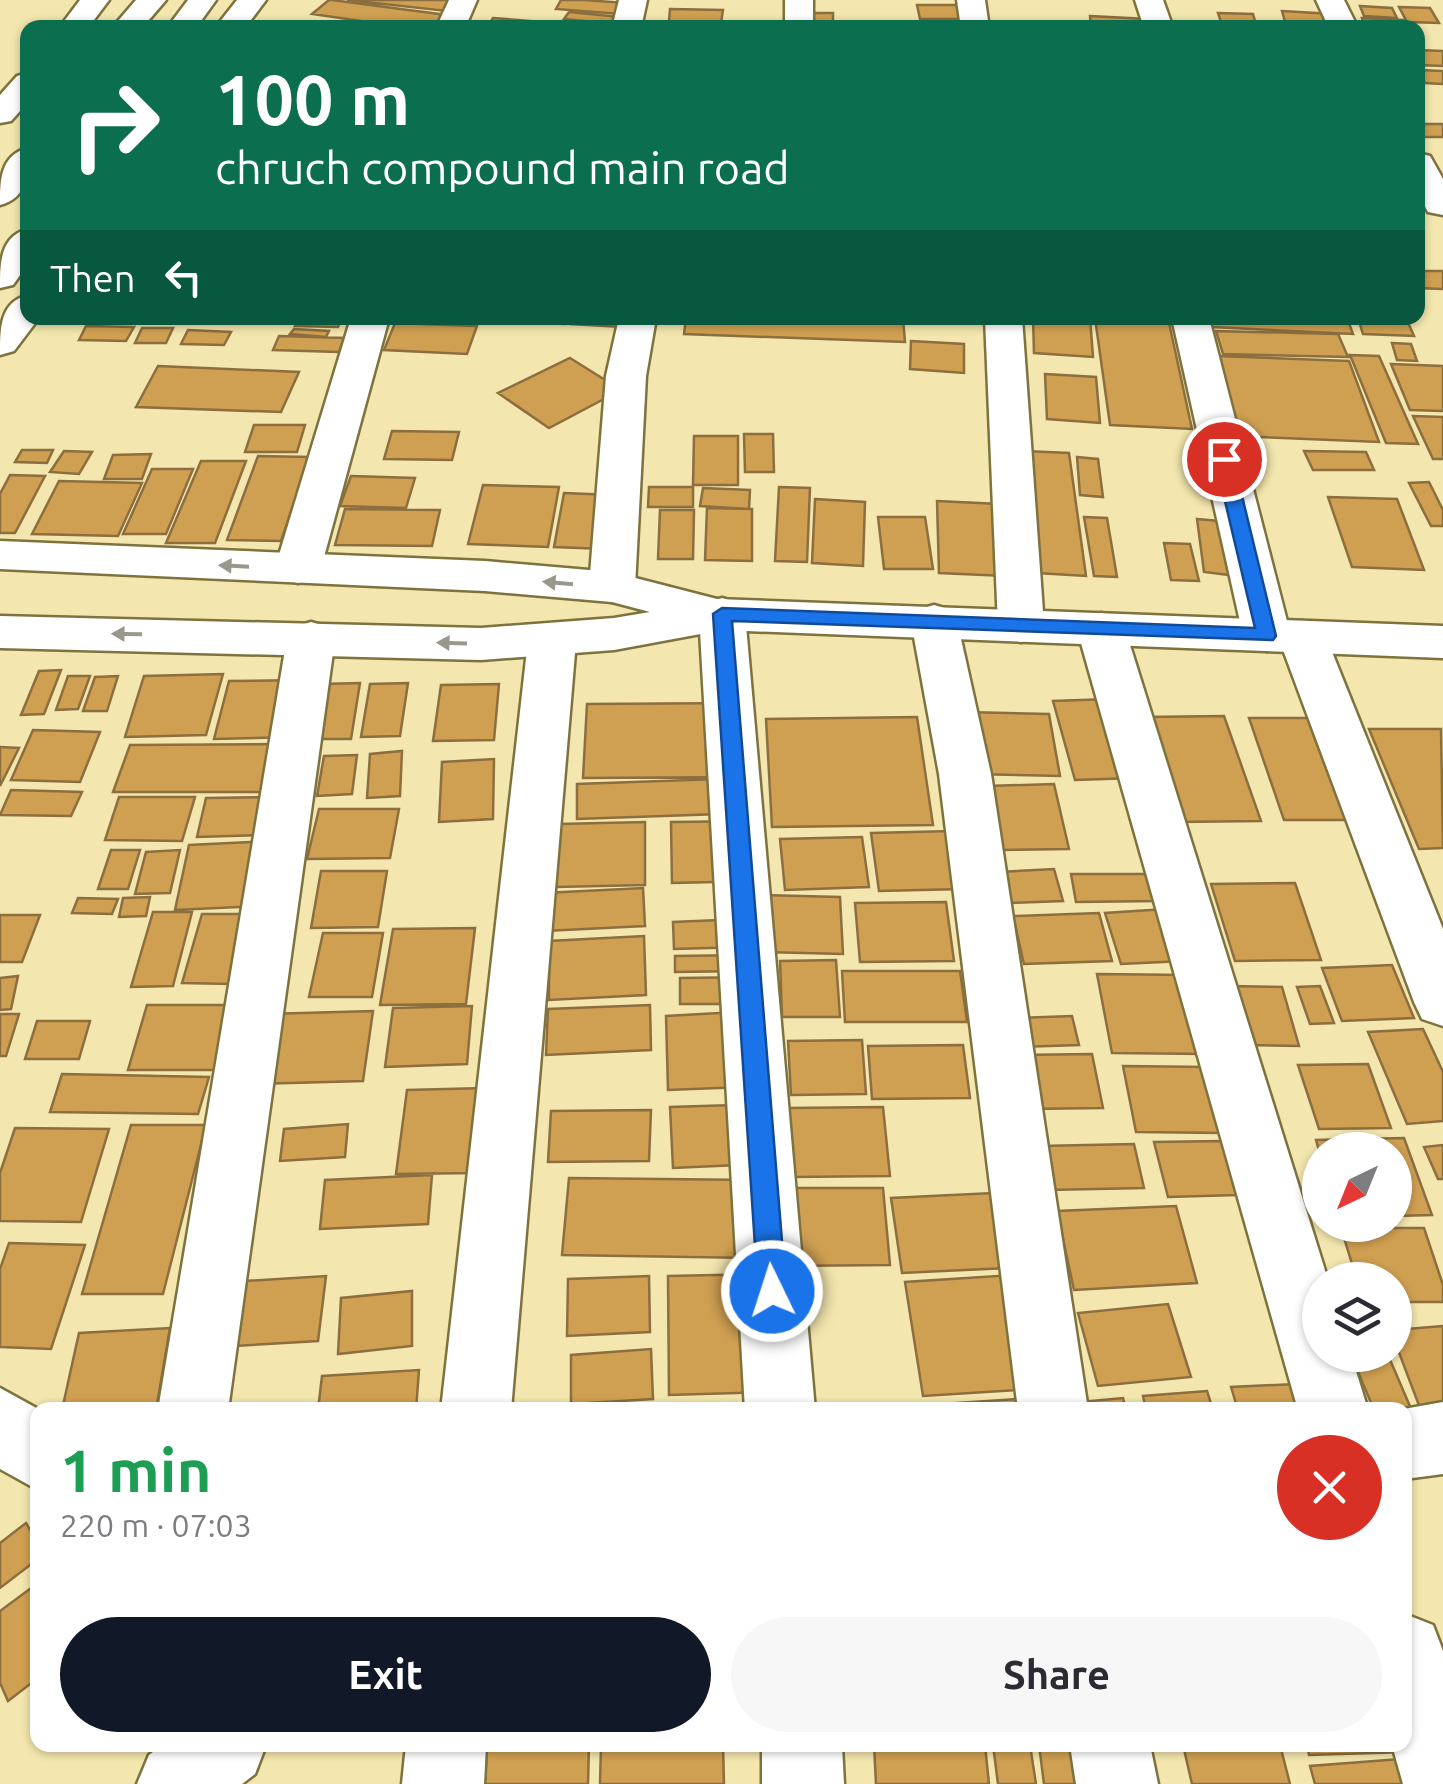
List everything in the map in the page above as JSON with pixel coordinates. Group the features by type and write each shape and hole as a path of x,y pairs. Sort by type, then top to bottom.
{"main road":[{"path":"79,20 95,0"},
{"path":"133,20 152,0"},
{"path":"236,20 252,0"},
{"path":"0,114 17,85"},
{"path":"0,195 20,169"},
{"path":"1425,180 1434,204"},
{"path":"0,277 20,249"},
{"path":"0,343 20,317"},
{"path":"298,568 368,325"},
{"path":"612,587 626,376 636,325"},
{"path":"1003,325 1021,626"},
{"path":"1192,325 1284,636 1443,1002"},
{"path":"0,555 485,576 612,587 722,614"},
{"path":"722,614 779,1402"},
{"path":"0,632 481,644 552,642 722,614 1443,642"},
{"path":"934,621 965,774 1052,1402"},
{"path":"1101,629 1331,1402"},
{"path":"194,1402 311,638"},
{"path":"477,1402 552,642"},
{"path":"0,1424 30,1448"},
{"path":"1412,1441 1443,1438"},
{"path":"1412,1677 1443,1782"},
{"path":"178,1784 219,1752"},
{"path":"232,1752 250,1784"},
{"path":"443,1784 445,1752"},
{"path":"802,1752 802,1784"},
{"path":"1111,1752 1117,1784"}],"building":[{"path":"329,0 454,16 450,20 354,20 312,14"},
{"path":"347,0 457,0 447,11"},
{"path":"561,0 626,3 620,14 556,9"},
{"path":"917,5 957,5 961,19 920,19"},
{"path":"1360,6 1392,8 1397,18 1364,16"},
{"path":"1399,7 1430,8 1439,23 1425,20 1406,20"},
{"path":"670,9 723,10 721,20 669,20"},
{"path":"1282,11 1333,14 1335,20 1285,20"},
{"path":"569,12 620,17 618,20 564,19"},
{"path":"812,13 833,13 833,20 812,20"},
{"path":"1218,13 1253,14 1255,20 1220,20"},
{"path":"1090,16 1147,20 1090,20"},
{"path":"1425,50 1443,51 1443,66 1425,65"},
{"path":"1425,70 1443,71 1443,84 1425,83"},
{"path":"1425,124 1443,124 1443,137 1425,137"},
{"path":"1425,271 1443,271 1443,289 1425,288"},
{"path":"296,325 339,325 338,327"},
{"path":"394,325 477,326 467,354 384,350"},
{"path":"685,325 904,325 905,342 684,334"},
{"path":"1033,325 1091,325 1093,357 1034,353"},
{"path":"1096,325 1170,325 1192,429 1110,425"},
{"path":"1350,325 1353,334 1211,327"},
{"path":"1360,325 1409,325 1414,336 1363,334"},
{"path":"86,326 134,327 126,341 79,340"},
{"path":"142,328 173,328 166,343 135,343"},
{"path":"294,329 329,331 326,337 290,334"},
{"path":"188,330 231,332 224,345 181,344"},
{"path":"1216,331 1338,334 1348,357 1223,354"},
{"path":"279,336 344,338 339,352 273,350"},
{"path":"911,341 964,344 964,373 910,369"},
{"path":"1392,343 1411,344 1417,361 1397,360"},
{"path":"1350,355 1379,356 1418,444 1386,443"},
{"path":"1216,356 1349,361 1379,442 1237,436"},
{"path":"570,358 621,390 549,428 498,393"},
{"path":"1391,364 1443,366 1443,411 1410,410"},
{"path":"158,366 299,372 281,412 136,407"},
{"path":"1045,374 1096,377 1100,423 1047,419"},
{"path":"1413,416 1443,417 1443,459 1433,459"},
{"path":"254,425 305,425 297,452 245,452"},
{"path":"392,431 459,432 452,460 384,459"},
{"path":"744,434 773,434 774,472 745,472"},
{"path":"694,436 738,436 738,485 693,485"},
{"path":"22,450 53,450 47,463 15,462"},
{"path":"64,451 92,452 79,474 50,472"},
{"path":"1025,451 1069,453 1086,576 1037,573"},
{"path":"1304,451 1366,452 1374,470 1313,470"},
{"path":"151,454 142,479 104,479 113,455"},
{"path":"258,456 310,457 281,541 227,540"},
{"path":"1077,457 1098,459 1103,497 1080,495"},
{"path":"201,461 246,461 215,543 166,543"},
{"path":"152,469 193,469 166,534 123,534"},
{"path":"10,475 45,476 15,533 0,533 0,494"},
{"path":"351,476 415,478 406,508 340,506"},
{"path":"59,481 142,483 118,536 32,534"},
{"path":"1429,482 1443,510 1443,526 1431,526 1409,483"},
{"path":"483,485 559,487 548,547 468,544"},
{"path":"649,487 693,487 693,507 648,507"},
{"path":"779,487 810,488 807,562 775,561"},
{"path":"703,488 750,490 749,509 700,506"},
{"path":"564,493 613,495 605,549 554,547"},
{"path":"1328,497 1397,499 1424,570 1352,567"},
{"path":"815,499 865,502 863,566 812,563"},
{"path":"937,501 999,504 1005,576 939,573"},
{"path":"707,508 752,509 752,561 705,560"},
{"path":"345,509 440,510 432,546 335,545"},
{"path":"660,510 694,510 693,559 658,559"},
{"path":"878,517 925,517 933,569 884,569"},
{"path":"1084,517 1107,518 1117,577 1094,576"},
{"path":"1197,519 1230,522 1237,576 1204,572"},
{"path":"1164,543 1190,544 1199,581 1171,580"},
{"path":"61,670 44,714 21,715 39,671"},
{"path":"223,674 206,735 125,737 144,676"},
{"path":"68,676 90,676 78,709 56,710"},
{"path":"118,676 107,711 83,711 95,677"},
{"path":"304,680 292,737 214,739 229,681"},
{"path":"360,683 351,739 311,739 321,684"},
{"path":"408,683 400,736 361,737 370,684"},
{"path":"499,684 494,740 433,741 441,685"},
{"path":"1109,699 1134,778 1075,780 1053,701"},
{"path":"744,703 747,777 583,778 587,704"},
{"path":"965,712 1049,714 1060,776 973,774"},
{"path":"1224,716 1261,821 1176,822 1144,717"},
{"path":"917,717 933,825 772,827 766,719"},
{"path":"1249,718 1330,718 1370,820 1284,820"},
{"path":"1369,729 1441,729 1443,848 1419,849"},
{"path":"33,730 100,732 80,782 11,780"},
{"path":"280,744 269,792 113,792 130,745"},
{"path":"0,747 19,748 0,786"},
{"path":"402,751 400,796 367,798 370,754"},
{"path":"357,755 352,794 317,796 324,756"},
{"path":"494,759 493,819 439,822 442,762"},
{"path":"718,779 720,814 577,819 577,784"},
{"path":"1054,784 1069,849 1000,850 987,786"},
{"path":"11,790 82,792 71,816 0,815"},
{"path":"119,797 195,797 182,841 105,840"},
{"path":"275,797 267,835 197,837 206,798"},
{"path":"319,809 399,809 390,858 307,859"},
{"path":"756,821 760,881 672,883 671,822"},
{"path":"645,822 645,885 556,887 559,824"},
{"path":"953,831 963,889 879,891 871,833"},
{"path":"862,837 869,887 785,890 780,839"},
{"path":"270,841 260,906 175,910 189,845"},
{"path":"111,850 140,850 128,889 98,889"},
{"path":"180,850 170,893 135,894 146,852"},
{"path":"1054,869 1063,901 1008,903 1000,872"},
{"path":"321,871 387,871 378,927 311,928"},
{"path":"1071,874 1153,874 1160,901 1076,902"},
{"path":"1295,883 1321,960 1235,961 1211,884"},
{"path":"643,888 645,926 545,931 544,893"},
{"path":"762,895 840,897 843,954 761,952"},
{"path":"150,897 146,916 119,917 123,898"},
{"path":"78,898 118,899 112,914 72,913"},
{"path":"946,902 954,961 860,962 855,903"},
{"path":"1166,909 1183,961 1121,964 1105,913"},
{"path":"153,912 192,912 173,986 131,987"},
{"path":"1099,913 1112,961 1024,964 1013,916"},
{"path":"202,914 251,914 231,984 182,983"},
{"path":"0,915 40,915 22,962 0,962"},
{"path":"743,919 745,947 674,949 673,922"},
{"path":"475,928 466,1004 380,1005 393,929"},
{"path":"323,933 383,933 372,997 309,997"},
{"path":"644,936 646,995 549,1000 549,941"},
{"path":"747,955 747,971 675,972 675,956"},
{"path":"836,960 840,1017 782,1017 780,961"},
{"path":"1392,965 1414,1018 1342,1021 1322,968"},
{"path":"842,971 960,971 967,1022 845,1022"},
{"path":"1097,974 1186,975 1205,1054 1112,1053"},
{"path":"18,976 11,1009 0,1010 0,978"},
{"path":"756,977 757,1004 680,1004 680,978"},
{"path":"1228,986 1282,987 1299,1046 1243,1045"},
{"path":"1320,986 1334,1023 1310,1024 1297,987"},
{"path":"147,1005 249,1005 233,1070 128,1070"},
{"path":"650,1005 651,1050 546,1055 548,1009"},
{"path":"472,1006 467,1064 385,1067 393,1008"},
{"path":"373,1011 363,1081 253,1084 266,1014"},
{"path":"737,1012 743,1087 668,1090 666,1016"},
{"path":"0,1014 19,1014 6,1056 0,1056"},
{"path":"1072,1016 1079,1045 1019,1047 1014,1018"},
{"path":"37,1021 90,1021 79,1059 25,1059"},
{"path":"1423,1029 1443,1072 1443,1121 1407,1124 1368,1032"},
{"path":"862,1040 866,1094 791,1095 788,1041"},
{"path":"963,1045 970,1098 872,1099 868,1046"},
{"path":"1092,1054 1103,1108 1028,1109 1019,1055"},
{"path":"1368,1064 1391,1128 1319,1129 1298,1065"},
{"path":"1123,1066 1207,1067 1222,1133 1136,1132"},
{"path":"62,1074 209,1077 198,1114 50,1112"},
{"path":"485,1088 478,1173 396,1174 407,1090"},
{"path":"734,1105 738,1165 673,1168 670,1107"},
{"path":"883,1107 890,1176 792,1177 788,1108"},
{"path":"651,1110 649,1161 548,1162 551,1111"},
{"path":"348,1124 345,1157 280,1161 284,1129"},
{"path":"131,1125 206,1125 163,1294 82,1294"},
{"path":"15,1128 109,1129 81,1222 0,1221 0,1173"},
{"path":"1222,1141 1237,1195 1168,1197 1154,1142"},
{"path":"1134,1144 1144,1188 1048,1190 1040,1146"},
{"path":"1443,1145 1443,1179 1438,1179 1424,1147"},
{"path":"1412,1160 1432,1215 1412,1216"},
{"path":"432,1175 428,1224 320,1229 325,1180"},
{"path":"569,1178 753,1180 753,1258 562,1255"},
{"path":"779,1188 883,1188 890,1265 781,1266"},
{"path":"993,1193 1007,1268 902,1273 891,1198"},
{"path":"1176,1206 1197,1283 1074,1290 1057,1211"},
{"path":"1412,1228 1424,1228 1443,1285 1443,1302 1412,1302 1412,1262 1351,1262 1345,1242 1412,1242"},
{"path":"9,1243 85,1245 51,1349 0,1347 0,1269"},
{"path":"766,1274 772,1392 669,1395 668,1276"},
{"path":"1013,1275 1036,1389 923,1396 905,1282"},
{"path":"326,1276 318,1341 218,1347 229,1282"},
{"path":"649,1276 650,1332 567,1336 568,1279"},
{"path":"412,1291 412,1346 338,1354 341,1298"},
{"path":"1168,1304 1191,1377 1098,1386 1078,1313"},
{"path":"1443,1326 1443,1414 1423,1416 1406,1372 1412,1372 1412,1329"},
{"path":"170,1328 157,1402 64,1402 79,1333"},
{"path":"651,1349 653,1399 571,1402 571,1355"},
{"path":"419,1370 417,1402 319,1402 322,1376"},
{"path":"1358,1372 1395,1372 1408,1402 1371,1402"},
{"path":"1296,1384 1302,1402 1236,1402 1231,1387"},
{"path":"1207,1391 1210,1402 1144,1402 1143,1396"},
{"path":"1035,1398 1036,1402 973,1402"},
{"path":"1123,1398 1124,1402 1079,1402"},
{"path":"26,1523 30,1530 30,1565 0,1588 0,1543"},
{"path":"30,1589 30,1684 8,1701 0,1683 0,1611"},
{"path":"487,1752 589,1752 588,1784 485,1784"},
{"path":"601,1752 723,1752 724,1784 600,1784"},
{"path":"874,1752 986,1752 989,1784 876,1784"},
{"path":"994,1752 1031,1752 1036,1784 998,1784"},
{"path":"1040,1752 1089,1752 1094,1784 1044,1784"},
{"path":"1185,1752 1282,1752 1290,1784 1192,1784"},
{"path":"1308,1752 1407,1752 1309,1755"},
{"path":"1400,1759 1408,1784 1315,1784 1310,1766"}],"route":[{"path":"772,1291 722,614 1266,636 1224,459"}]}
